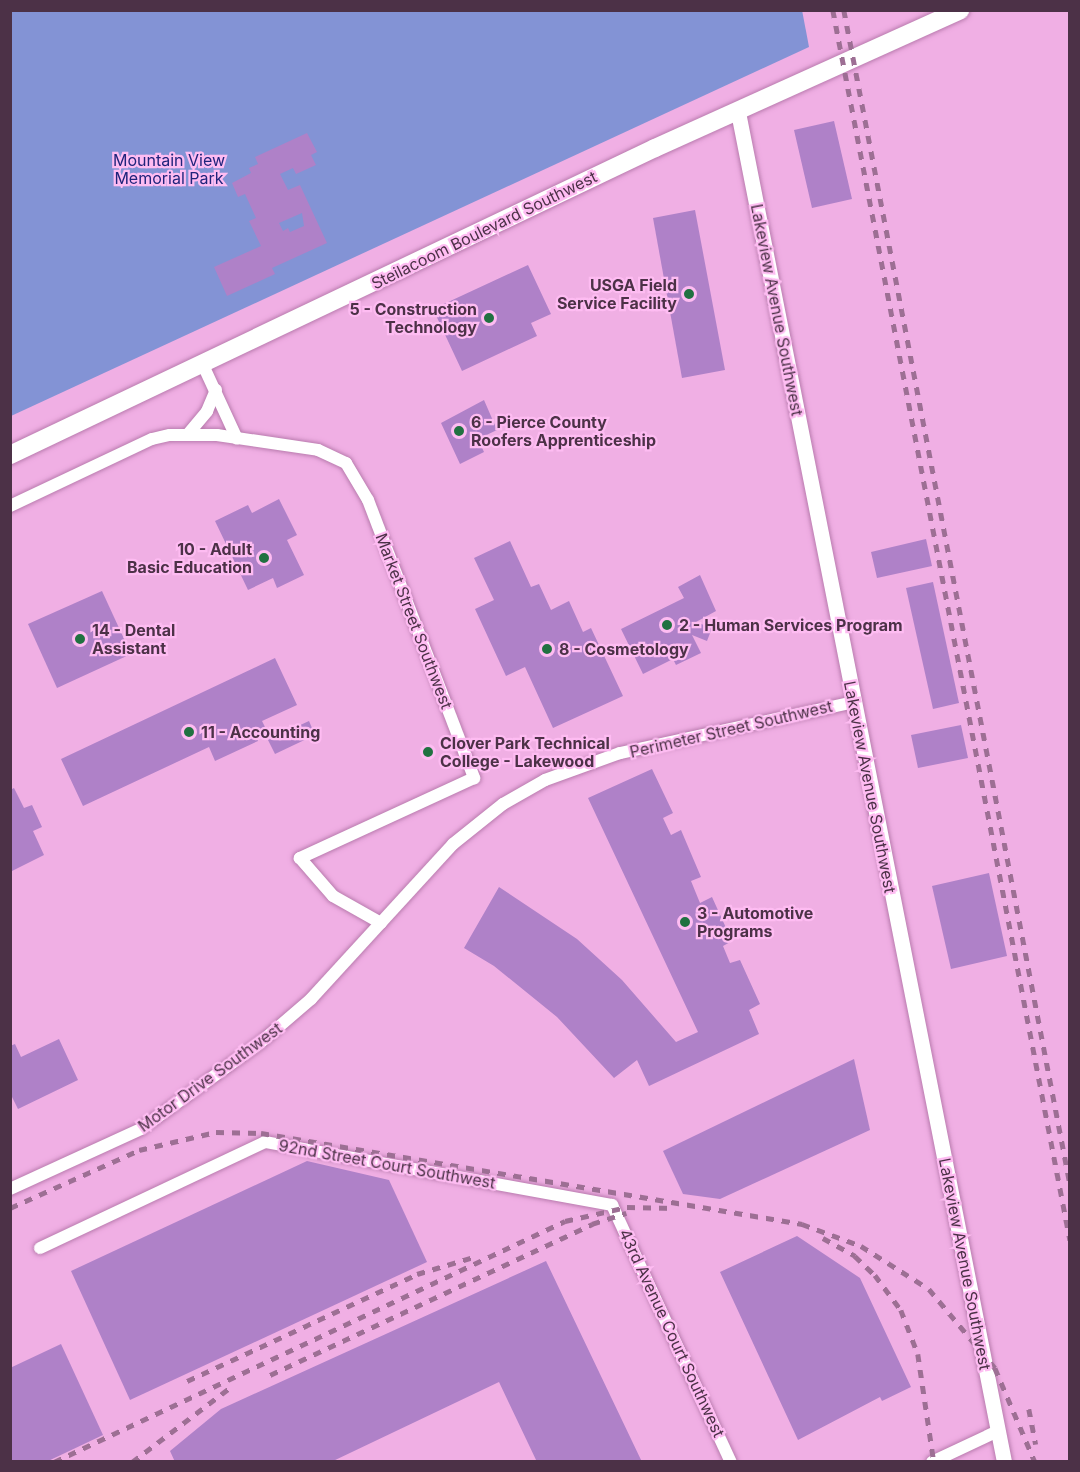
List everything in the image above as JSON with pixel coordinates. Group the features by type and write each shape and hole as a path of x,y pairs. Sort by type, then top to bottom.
{"main road":[{"name":"Steilacoom Boulevard Southwest","path":"10,454 655,148 960,10"}],"street":[{"name":"Lakeview Avenue Southwest","path":"738,112 1004,1461"},
{"path":"10,506 152,440 188,434 237,439 203,364"},
{"path":"188,434 207,411 216,390"},
{"name":"Market Street Southwest","path":"237,439 318,450 338,457 355,473 474,778 300,858 333,896 381,923"},
{"name":"Perimeter Street Southwest","path":"381,923 453,844 503,804 546,780 620,753 853,702"},
{"name":"Motor Drive Southwest","path":"10,1189 141,1129 201,1087 311,999 381,923"},
{"name":"92nd Street Court Southwest","path":"40,1248 265,1142 612,1205"},
{"name":"43rd Avenue Court Southwest","path":"612,1205 731,1461"},
{"path":"932,1461 998,1431"}],"green space":[{"name":"Mountain View Memorial Park","path":"802,10 809,47 11,416 10,11"}],"building":[{"path":"834,121 852,199 812,208 794,130"},
{"path":"307,133 317,152 311,155 316,165 296,174 293,168 280,174 288,190 300,185 327,243 272,268 275,274 227,296 214,267 261,246 249,221 256,218 245,194 238,197 232,183 251,173 249,168 258,164 255,157","holes":["302,213 304,226 290,232 288,228 283,231 279,223"]},
{"name":"USGA Field Service Facility","path":"695,210 725,370 682,378 653,218"},
{"name":"5 - Construction Technology","path":"528,265 551,314 531,323 537,336 462,371 433,309"},
{"name":"6 - Pierce County Roofers Apprenticeship","path":"484,400 497,430 478,439 484,452 460,464 441,423"},
{"name":"10 - Adult Basic Education","path":"279,499 297,535 287,540 304,575 277,588 273,578 248,590 215,521 248,505 252,513"},
{"path":"926,539 932,566 877,578 871,552"},
{"name":"8 - Cosmetology","path":"510,541 531,587 539,584 551,610 569,601 583,632 591,628 623,696 553,728 525,667 506,676 475,609 494,600 474,558"},
{"name":"2 - Human Services Program","path":"700,575 716,611 696,622 712,628 707,641 692,635 701,653 676,665 673,659 643,674 621,629 684,598 678,587"},
{"path":"933,582 959,703 933,709 906,588"},
{"name":"14 - Dental Assistant","path":"102,591 131,654 57,688 28,624"},
{"name":"11 - Accounting","path":"275,658 297,705 262,721 266,729 255,734 258,741 215,761 209,747 83,806 61,759"},
{"path":"309,721 315,735 275,754 268,740"},
{"path":"961,725 968,758 918,768 911,735"},
{"name":"3 - Automotive Programs","path":"652,769 673,813 663,818 671,835 681,830 701,877 691,881 700,903 712,897 732,941 723,946 730,963 740,960 760,1004 749,1010 759,1034 649,1086 637,1060 614,1078 557,1017 494,966 464,948 499,887 577,939 622,980 676,1042 698,1032 588,798"},
{"path":"14,788 24,808 32,805 42,827 33,831 44,855 10,872 10,790"},
{"path":"989,873 1007,956 951,969 932,886"},
{"path":"59,1039 78,1080 18,1109 10,1093 10,1046 15,1044 21,1057"},
{"path":"854,1059 870,1130 720,1199 683,1194 663,1151"},
{"path":"307,1161 389,1180 427,1262 130,1400 71,1271"},
{"path":"797,1236 860,1278 911,1387 882,1401 880,1397 798,1440 720,1272"},
{"path":"546,1261 642,1462 537,1462 499,1382 331,1462 175,1462 170,1451 221,1409"},
{"path":"61,1344 103,1435 46,1462 10,1462 10,1368"}],"railway":[{"path":"833,10 1070,1240"},
{"path":"844,10 1070,1184"},
{"path":"10,1208 139,1150 216,1132 261,1133 802,1224 861,1246 929,1289 995,1368 1035,1462"},
{"path":"54,1462 565,1221 627,1207 675,1208"},
{"path":"270,1375 592,1224 626,1213"},
{"path":"823,1238 855,1256 875,1275 901,1310 918,1354 934,1462"},
{"path":"187,1381 417,1274 477,1256"},
{"path":"132,1462 232,1386"},
{"path":"1029,1409 1036,1444"}],"place":[{"name":"USGA Field Service Facility","path":"689,294"},
{"name":"5 - Construction Technology","path":"489,318"},
{"name":"6 - Pierce County Roofers Apprenticeship","path":"459,431"},
{"name":"10 - Adult Basic Education","path":"264,558"},
{"name":"2 - Human Services Program","path":"667,625"},
{"name":"14 - Dental Assistant","path":"80,639"},
{"name":"8 - Cosmetology","path":"547,649"},
{"name":"11 - Accounting","path":"189,732"},
{"name":"Clover Park Technical College - Lakewood","path":"428,752"},
{"name":"3 - Automotive Programs","path":"685,922"}]}
